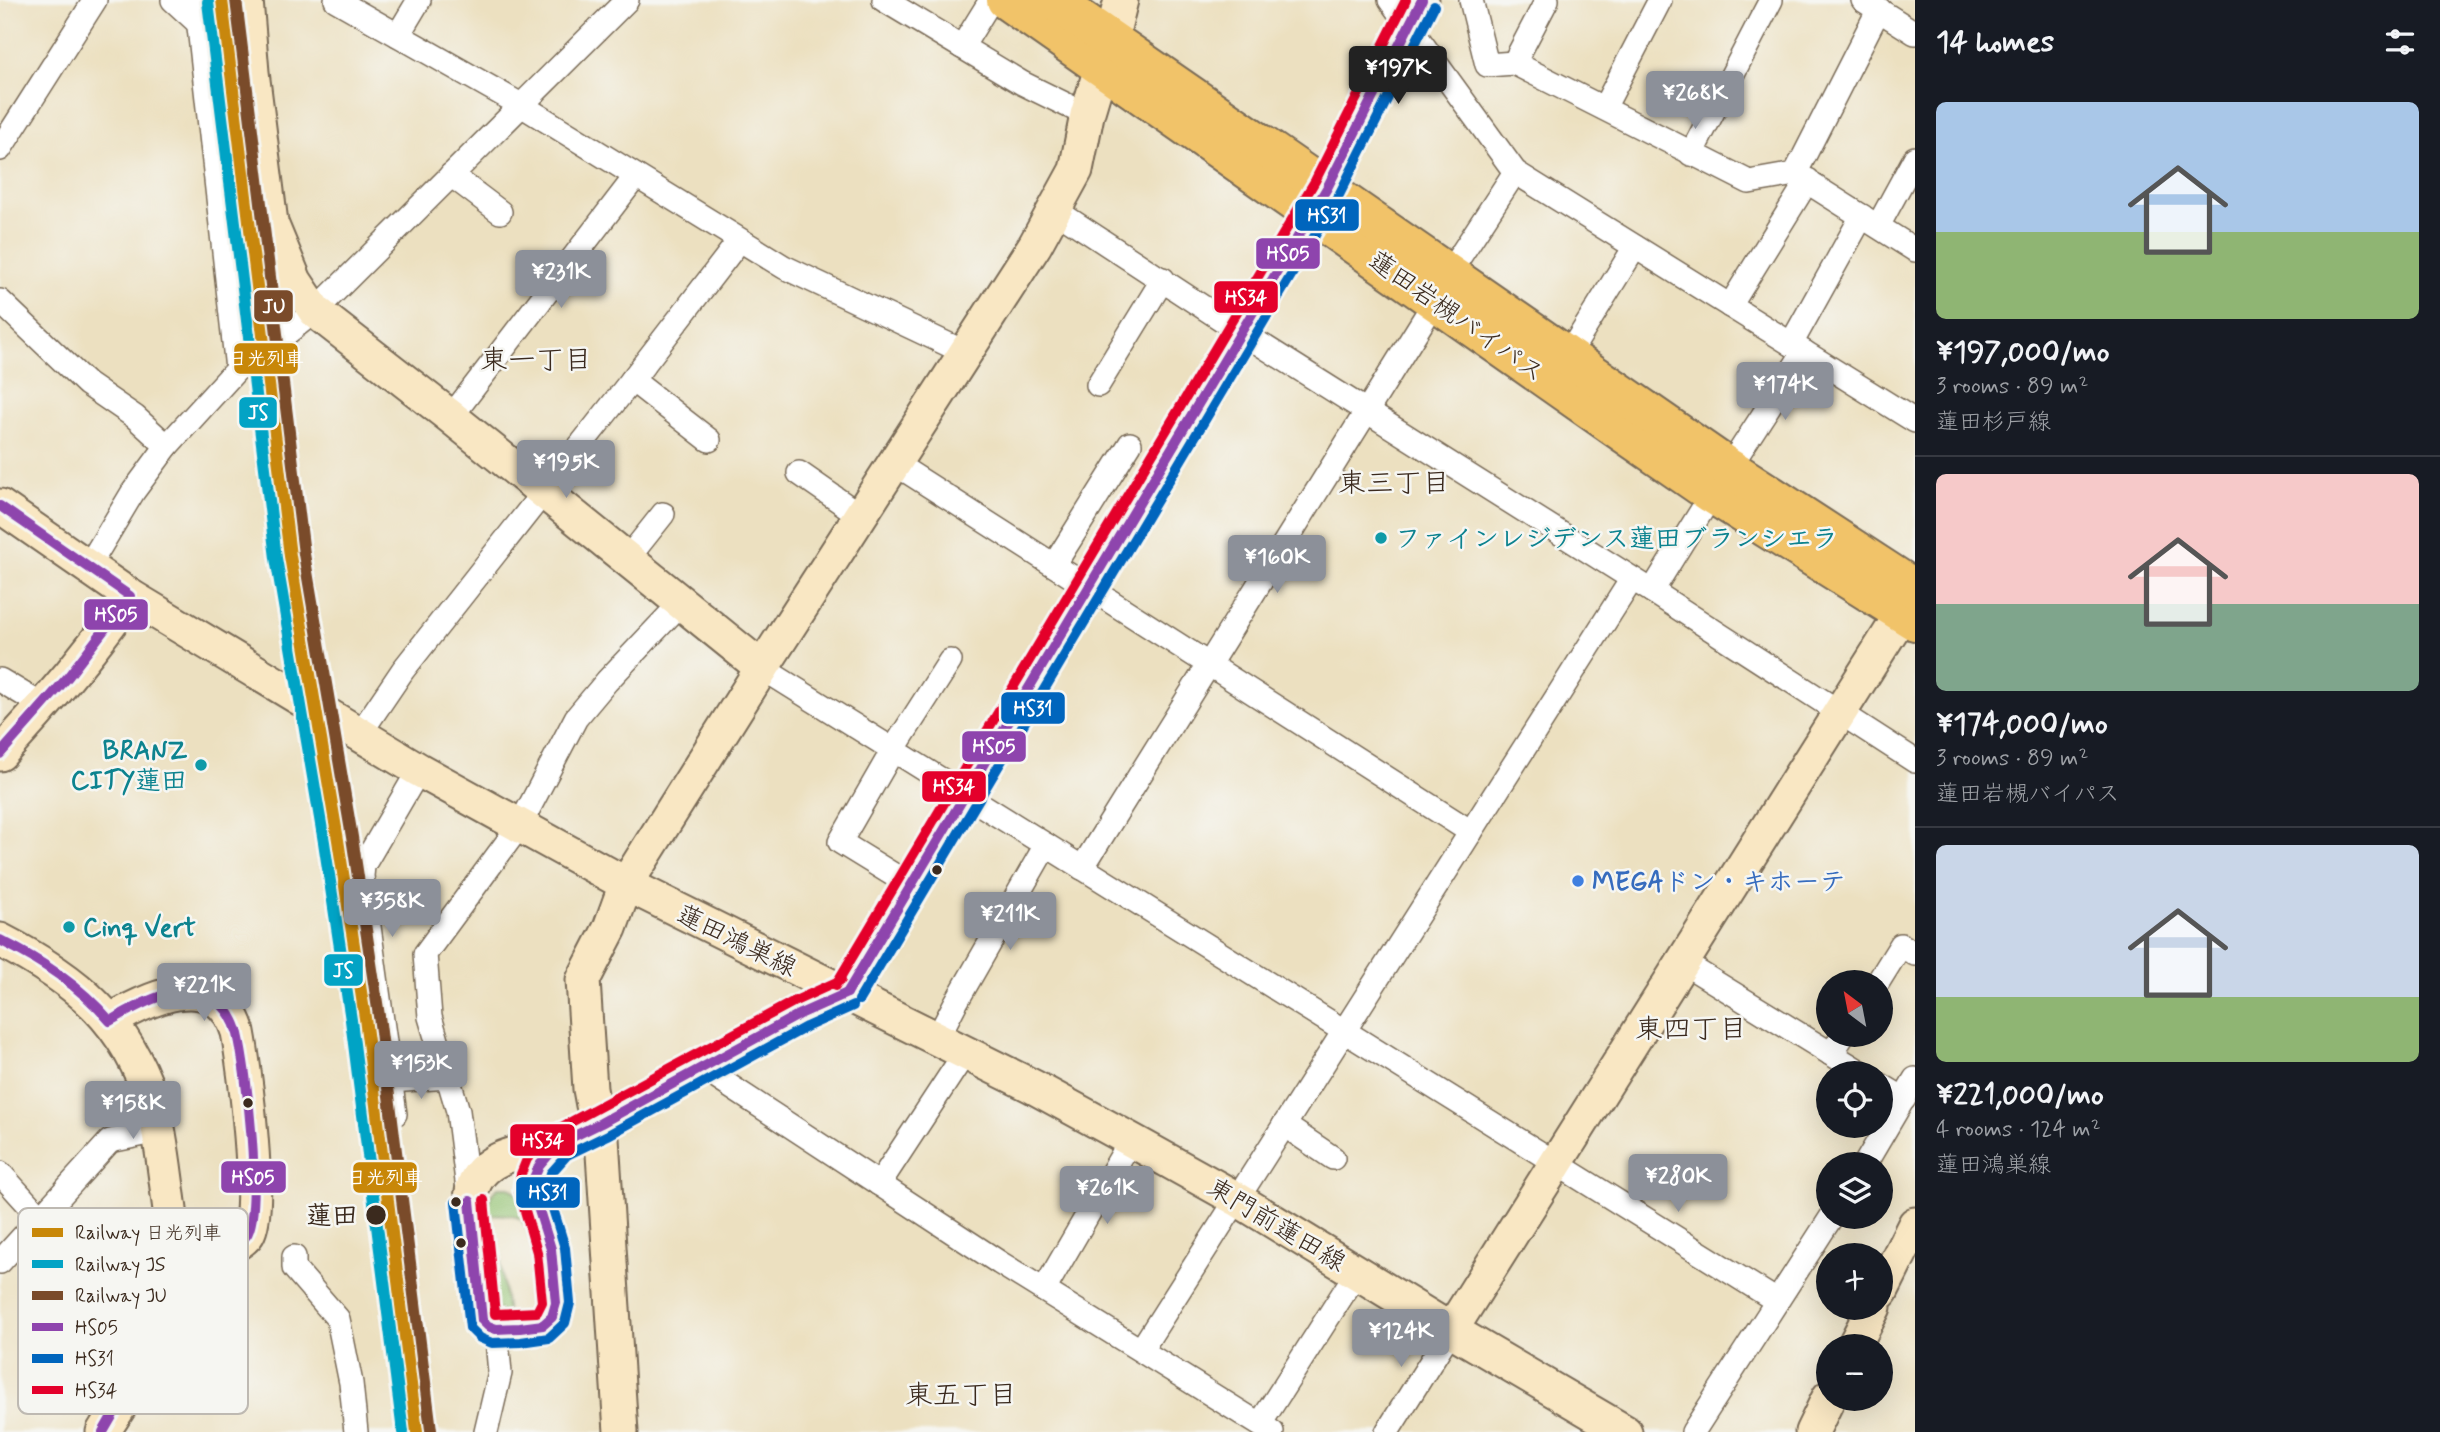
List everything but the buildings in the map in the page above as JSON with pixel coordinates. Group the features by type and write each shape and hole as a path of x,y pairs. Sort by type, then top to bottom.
{"highway":[{"name":"蓮田岩槻バイパス","path":"1006,0 1106,54 1721,481 1912,604"},
{"name":"蓮田岩槻バイパス","path":"1053,0 1106,54"},
{"name":"蓮田岩槻バイパス","path":"1443,286 1567,357 1721,481"}],"street":[{"path":"0,149 95,0"},
{"path":"173,0 197,11 237,369"},
{"path":"246,0 271,223 295,281 315,311 451,416 762,667 1777,1301"},
{"path":"336,0 522,105 785,267 964,352"},
{"path":"398,35 419,0"},
{"path":"884,0 1022,83 1087,115"},
{"path":"962,47 991,0"},
{"path":"621,1432 601,1123 590,1090 583,980 610,928 626,884 1055,210 1076,170 1087,115 1121,0"},
{"path":"1471,0 1487,65 1514,63 1749,182 1802,177 1915,250"},
{"path":"1514,63 1547,0"},
{"path":"1604,108 1660,0"},
{"path":"1691,154 1771,0"},
{"path":"88,567 133,492 167,446 237,369 315,311 522,105 617,3"},
{"path":"1730,306 1802,177 1871,5 1915,33"},
{"path":"1407,8 1515,172 1915,421"},
{"path":"476,1187 498,1160 558,1144 800,1014 847,993 1319,201 1407,8"},
{"path":"1652,591 1721,481 1870,221 1915,158"},
{"path":"1082,868 1515,172"},
{"path":"451,175 500,212"},
{"path":"451,416 636,176"},
{"path":"1055,210 1241,332 1652,591 1915,761"},
{"path":"359,735 403,670 739,241"},
{"path":"1567,357 1635,247"},
{"path":"1098,385 1163,279"},
{"path":"0,301 87,384 135,417 167,446"},
{"path":"632,380 709,440"},
{"path":"1054,565 1130,444"},
{"path":"894,463 1471,832"},
{"path":"799,473 861,516"},
{"name":"蓮田鴻巣線","path":"0,506 130,596 419,770 626,884 847,993"},
{"path":"628,558 663,514"},
{"path":"1140,1350 1632,579"},
{"path":"0,754 45,707 96,644 130,596"},
{"path":"558,1144 539,1166 533,1191 551,1248 556,1303 552,1317 543,1325 496,1329 488,1326 480,1314 476,1187 458,1111 430,1017 425,954 520,825 576,718 682,602"},
{"path":"1387,1432 1839,713 1912,604"},
{"path":"910,885 840,842 893,750 950,661"},
{"path":"0,680 45,707"},
{"path":"395,1114 362,876 363,866 419,770"},
{"path":"879,1184 951,1046 955,1004 1046,845"},
{"path":"0,940 30,955 66,979 95,1002 110,1021 144,1082 159,1131 169,1208"},
{"path":"1885,970 1901,945 1915,954"},
{"path":"1682,962 1842,1061"},
{"name":"東門前蓮田線","path":"847,993 1131,1140 1237,1199 1451,1330 1625,1432"},
{"path":"110,1021 150,1000 167,995 208,995 222,1002 229,1011 239,1032 254,1193 252,1225 248,1234"},
{"path":"1831,1054 1836,1047"},
{"path":"702,1068 1044,1290 1266,1428 1357,1272"},
{"path":"390,1081 448,1077"},
{"path":"1873,1152 1910,1089"},
{"path":"1283,1125 1333,1158"},
{"path":"48,1208 110,1141 159,1131"},
{"path":"1044,1290 1131,1140"},
{"path":"476,1187 496,1171 517,1182 537,1210"},
{"path":"0,1173 32,1208"},
{"path":"1893,1268 1915,1224"},
{"path":"1693,1432 1824,1229"},
{"path":"0,1262 18,1242"},
{"path":"294,1258 294,1268 338,1319 351,1383 356,1432"},
{"path":"486,1432 500,1373 496,1329"},
{"path":"1812,1432 1822,1411"},
{"path":"103,1432 113,1414"}],"green space":[{"path":"498,1187 509,1187 521,1196 542,1242 540,1307 535,1258 523,1223 510,1215 484,1215 491,1195"},
{"path":"498,1241 507,1315 496,1309 488,1245"}],"rail line":[{"name":"日光列車","path":"222,0 290,556 365,1018 417,1432"},
{"name":"JU","path":"236,0 304,554 379,1016 431,1430"},
{"name":"JS","path":"208,2 276,558 351,1020 403,1432"}],"transit line":[{"name":"HS34","path":"835,986 1315,181 1406,0"},
{"name":"HS05","path":"847,993 1327,188 1422,0"},
{"name":"HS31","path":"859,1000 1339,195 1434,6"},
{"name":"HS05","path":"0,506 130,596 68,677 0,754"},
{"name":"HS05","path":"0,940 59,975 86,996 110,1021 147,1001 189,991 202,993 223,1006 238,1034 252,1138 253,1199 248,1230"},
{"name":"HS34","path":"484,1200 495,1314 537,1312 542,1302 537,1252 519,1190 527,1159 547,1135 793,1002 841,980"},
{"name":"HS05","path":"470,1201 482,1320 496,1329 543,1325 552,1317 556,1303 551,1249 533,1191 534,1178 539,1166 558,1144 800,1014 847,993"},
{"name":"HS31","path":"456,1202 470,1328 480,1338 492,1343 549,1338 565,1323 570,1303 565,1248 547,1189 551,1173 567,1155 806,1027 853,1006"},
{"name":"HS05","path":"103,1432 113,1414"}],"place":[{"name":"ファインレジデンス蓮田ブランシエラ","path":"1381,538"},
{"name":"BRANZ CITY蓮田","path":"201,765"},
{"name":"MEGAドン・キホーテ","path":"1578,881"},
{"name":"Cinq Vert","path":"69,927"},
{"name":"蓮田","path":"376,1215"}],"district":[{"name":"東一丁目","path":"536,359"},
{"name":"東三丁目","path":"1394,482"},
{"name":"東四丁目","path":"1691,1028"},
{"name":"東五丁目","path":"961,1394"}]}
